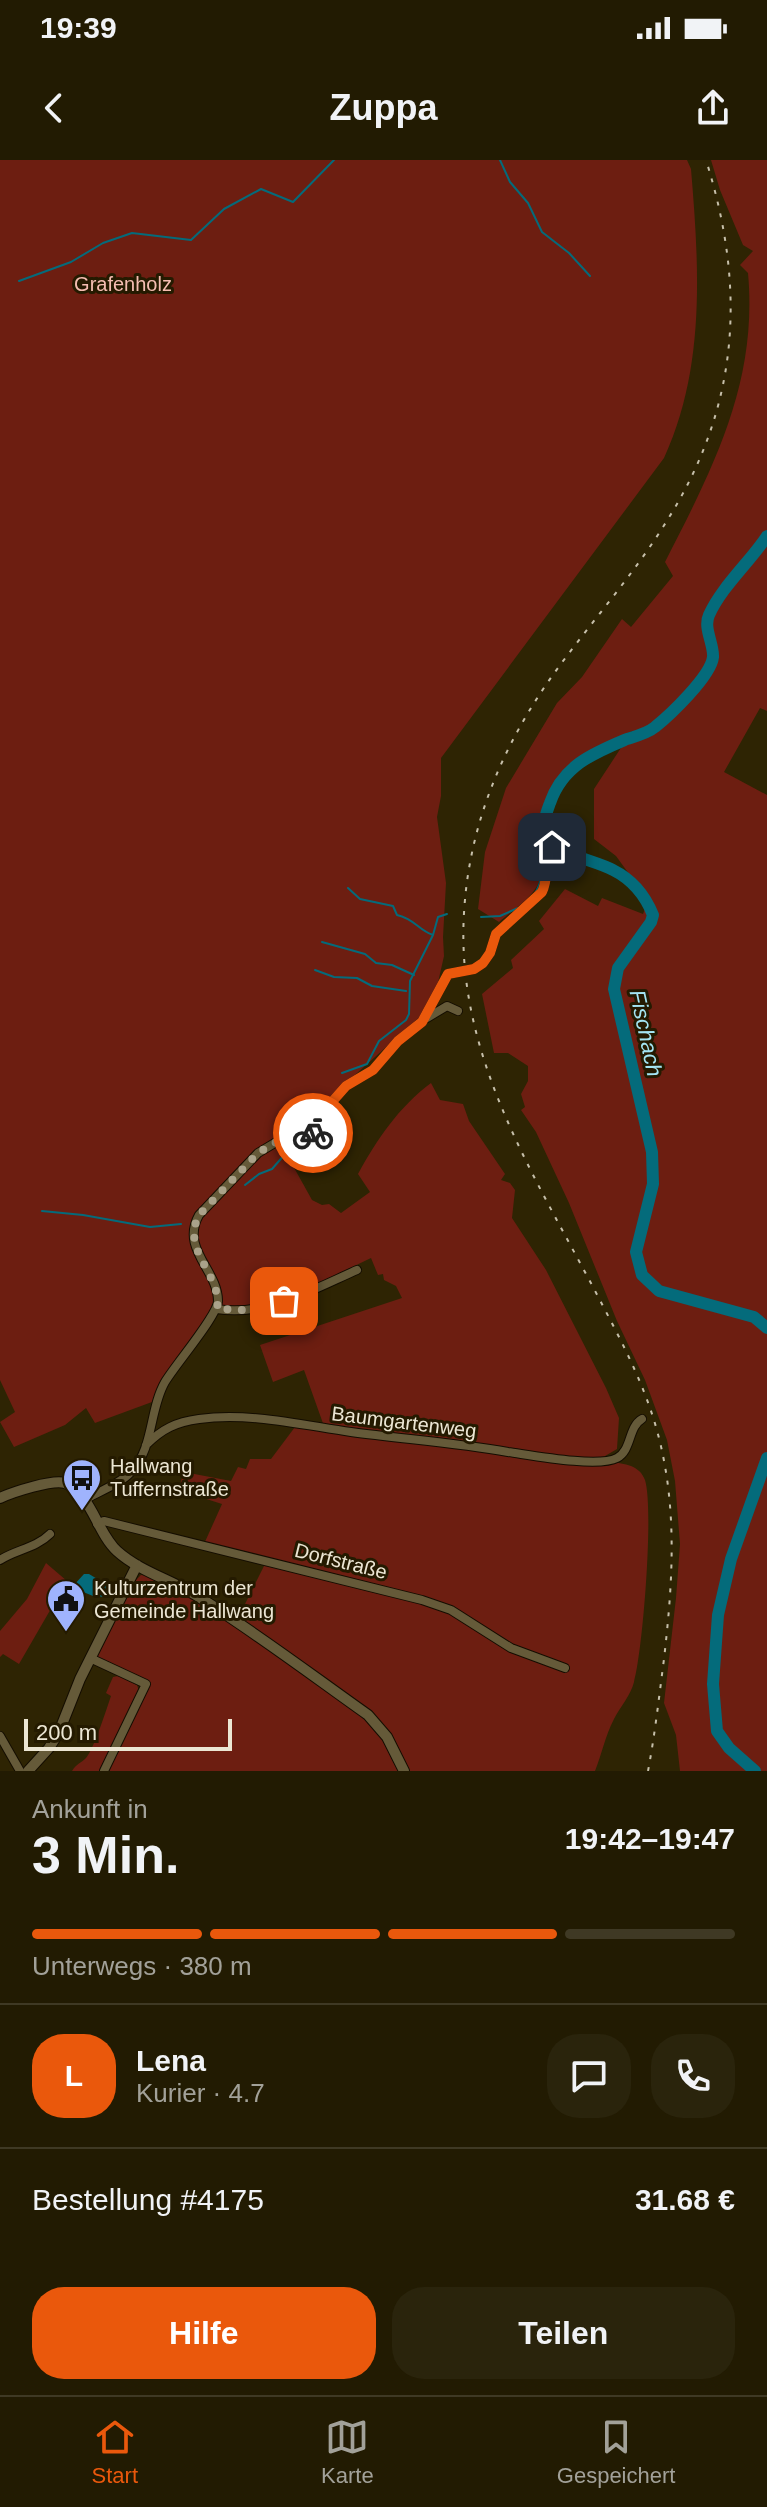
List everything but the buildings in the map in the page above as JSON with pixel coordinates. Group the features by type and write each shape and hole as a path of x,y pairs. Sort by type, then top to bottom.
{"street":[{"path":"422,1022 448,974 474,969 483,963 496,934 542,892 547,857 560,837"},
{"path":"84,1500 130,1474 146,1445 155,1403 165,1382 217,1309 216,1288 194,1241 194,1228 199,1215 258,1153 283,1138 314,1133 338,1094 373,1070 398,1041 422,1022 447,1006 458,1011"},
{"path":"217,1309 245,1310 284,1301 357,1270"},
{"name":"Baumgartenweg","path":"146,1445 171,1424 207,1418 255,1419 547,1458 600,1462 617,1458 624,1452 637,1421 642,1419"},
{"path":"0,1498 62,1482 71,1487 84,1500 117,1552 199,1597 368,1715 387,1737 404,1771"},
{"name":"Dorfstraße","path":"97,1524 104,1521 157,1533 422,1600 451,1610 511,1648 565,1668"},
{"path":"0,1560 50,1534"},
{"path":"28,1771 59,1732 90,1658 137,1565"},
{"path":"90,1658 146,1684 104,1771"},
{"path":"0,1736 20,1771"}],"green space":[{"name":"Grafenholz","path":"0,160 687,160 691,169 697,279 693,352 678,423 664,458 441,758 441,796 437,817 446,883 444,956 437,987 422,1015 328,1099 313,1129 288,1139 287,1155 312,1200 322,1205 329,1204 341,1213 370,1192 358,1174 390,1124 431,1083 440,1100 463,1104 469,1121 505,1174 501,1180 510,1183 515,1190 512,1218 546,1270 619,1418 617,1449 605,1456 603,1463 633,1467 645,1480 648,1519 646,1580 637,1666 633,1687 611,1725 595,1771 109,1771 151,1683 96,1657 133,1583 141,1575 163,1581 235,1624 267,1560 204,1544 222,1504 178,1490 184,1472 231,1481 238,1467 246,1469 250,1459 271,1459 295,1427 325,1429 304,1370 273,1382 260,1345 402,1298 396,1286 384,1280 383,1274 378,1275 371,1258 296,1294 209,1314 176,1358 152,1402 95,1423 86,1408 65,1425 14,1447 0,1422 15,1412 0,1380"},
{"path":"711,160 767,160 767,711 760,708 724,772 767,795 767,1771 680,1771 676,1735 664,1703 680,1544 675,1481 667,1440 645,1380 617,1321 569,1203 536,1132 521,1110 525,1107 521,1094 528,1081 528,1066 508,1053 494,1053 482,994 513,968 511,960 544,929 539,921 565,889 598,906 602,898 643,914 648,900 616,856 594,839 594,789 632,731 574,768 552,793 540,826 540,877 532,893 499,922 478,909 485,852 506,788 557,703 582,677 622,619 631,627 673,576 665,562 700,493 728,424 746,351 749,313 748,273 740,265 753,251 743,245"},
{"path":"46,1563 67,1581 19,1664 3,1654 0,1657 0,1631 27,1599"},
{"path":"118,1676 137,1685 139,1691 101,1771 72,1771 86,1758 92,1747 111,1696 106,1693 113,1677"}],"water":[{"path":"84,1574 109,1586 105,1597 76,1589 74,1585"}],"waterway":[{"path":"19,281 71,262 103,243 132,233 191,240 224,209 261,189 293,202 334,160"},
{"path":"500,160 510,182 528,203 542,232 569,253 590,276"},
{"name":"Fischach","path":"767,536 721,594 709,615 707,625 713,657 698,684 652,729 603,750 571,770 556,790 546,813 545,825 546,832 558,847 627,878 642,895 653,915 618,968 614,989 652,1152 653,1184 636,1252 642,1275 659,1291 754,1317 767,1328"},
{"path":"535,893 541,877 544,826"},
{"path":"348,888 360,899 393,906 397,915 433,935"},
{"path":"481,917 500,916 518,908"},
{"path":"342,1073 367,1064 379,1041 406,1020 410,981 433,935 438,917 447,914"},
{"path":"322,942 365,954 376,963 392,965 414,975"},
{"path":"315,970 334,977 357,978 372,986 406,991"},
{"path":"245,1185 272,1169 304,1137"},
{"path":"42,1211 150,1227 181,1224"},
{"name":"Fischach","path":"755,1771 729,1748 717,1731 713,1684 718,1615 731,1559 767,1458"}],"railway":[{"path":"648,1771 670,1600 671,1513 663,1456 651,1411 633,1366 529,1166 487,1069 473,1019 465,967 464,913 467,880 481,817 505,756 536,699 628,578 668,519 692,476 710,432 722,388 729,344 731,299 719,207 706,160"}],"way so far":[{"path":"284,1301 245,1310 217,1309 216,1288 197,1253 195,1222 258,1153 283,1138 313,1133"}],"place":[{"name":"Hallwang Tuffernstraße","path":"82,1512"},
{"name":"Kulturzentrum der Gemeinde Hallwang","path":"66,1633"}],"route":[{"path":"313,1133 338,1094 373,1070 398,1041 422,1022 448,974 474,969 488,958 496,934 542,892 547,857 552,847"}]}
